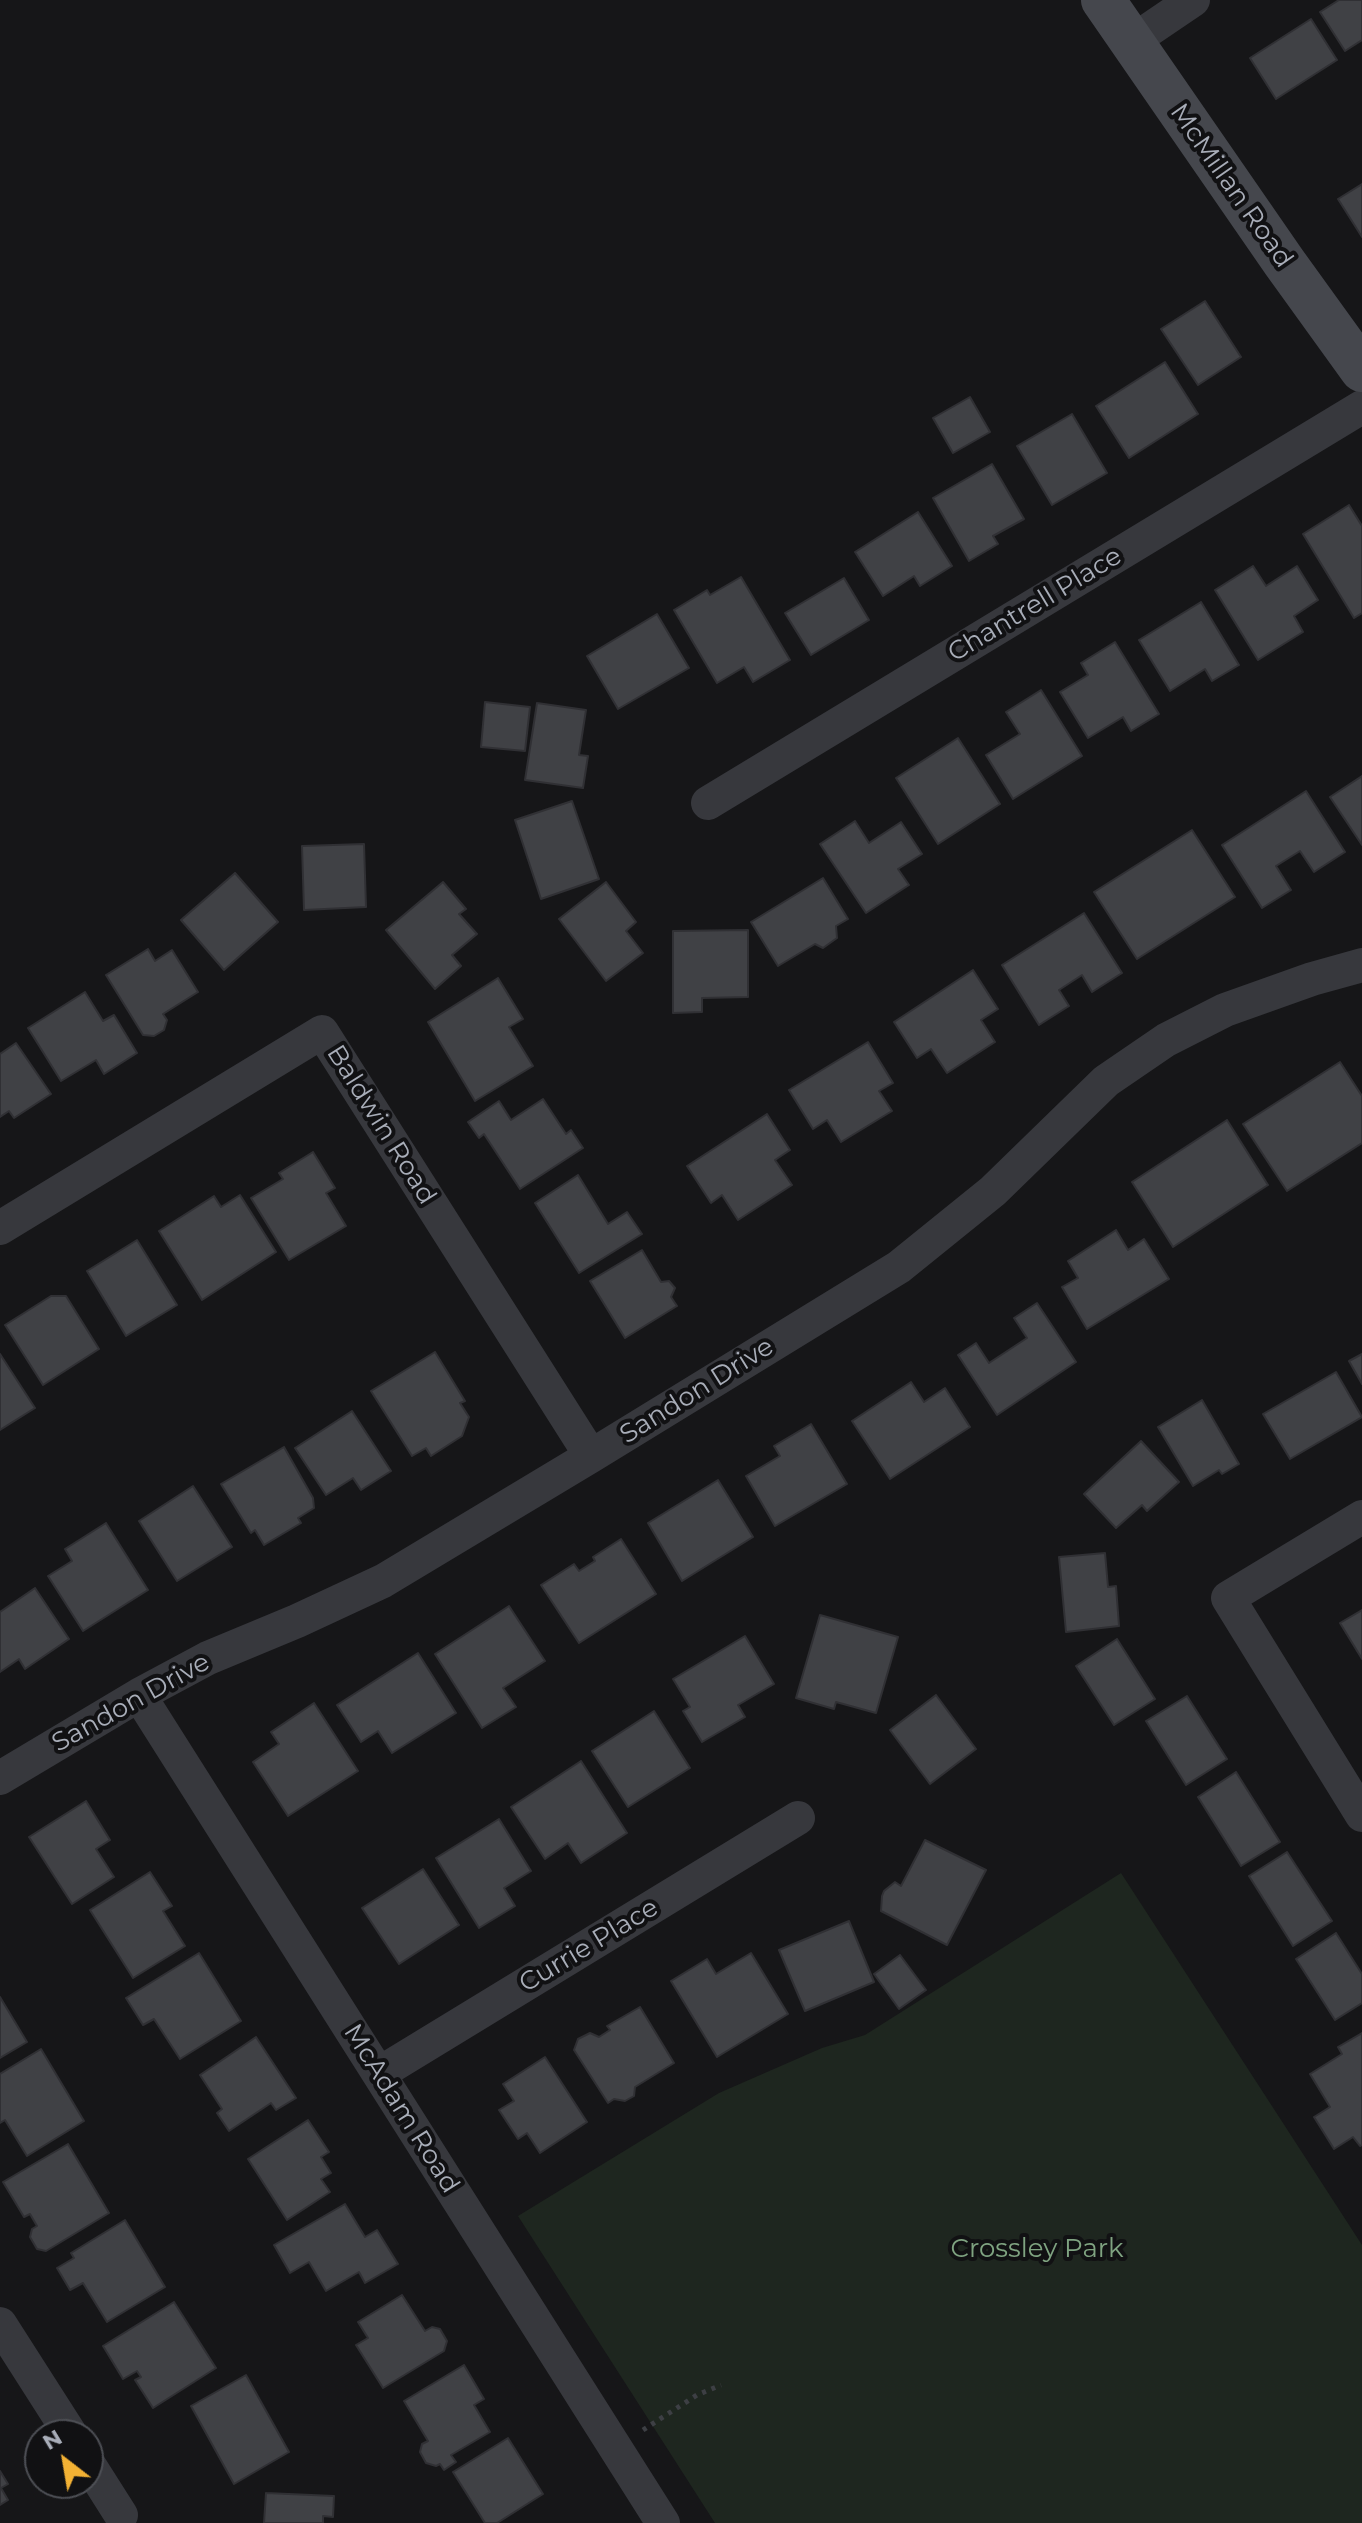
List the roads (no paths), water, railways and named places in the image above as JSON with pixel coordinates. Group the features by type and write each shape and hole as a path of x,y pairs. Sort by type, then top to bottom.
{"main road":[{"name":"McMillan Road","path":"1103,0 1362,370"}],"street":[{"path":"1131,42 1193,0"},
{"name":"Chantrell Place","path":"708,803 1362,407"},
{"name":"Sandon Drive","path":"0,1778 139,1695 208,1658 383,1581 899,1267 993,1191 1106,1081 1166,1040 1225,1010 1362,965"},
{"name":"Baldwin Road","path":"0,1228 322,1032 591,1456"},
{"path":"1362,1517 1228,1598 1362,1815"},
{"name":"McAdam Road","path":"139,1695 663,2523"},
{"name":"Currie Place","path":"380,2073 798,1818"},
{"path":"0,2324 61,2419"},
{"path":"104,2488 121,2515"}],"park label":[{"name":"Crossley Park","path":"1037,2249"}]}
